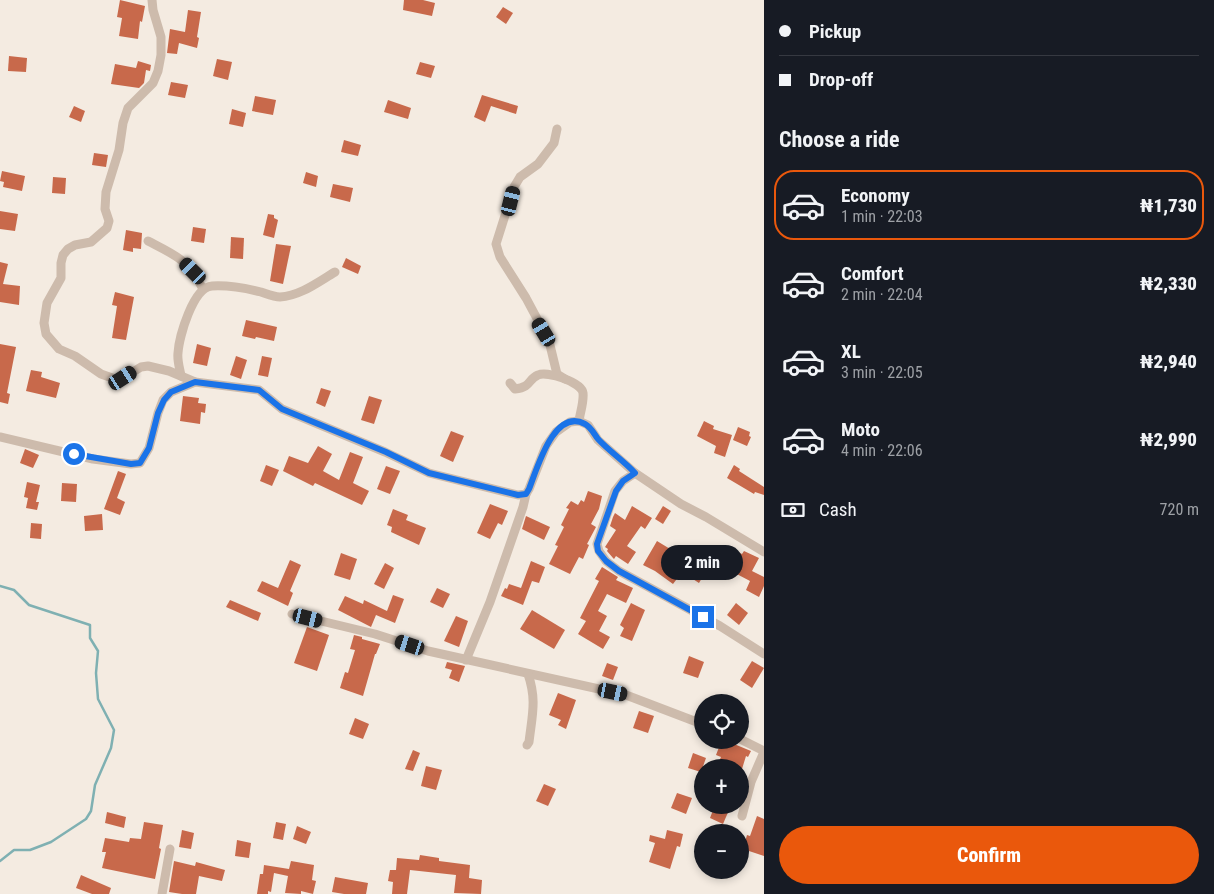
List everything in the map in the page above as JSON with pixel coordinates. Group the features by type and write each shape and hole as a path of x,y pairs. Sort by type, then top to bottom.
{"street":[{"path":"152,0 161,37 162,55 154,83 128,108 123,123 119,150 106,192 105,208 109,221 107,228 91,242 75,245 63,255 61,278 47,303 44,323 46,334 59,349 75,356 101,374 115,379 123,378 141,367 148,366 169,371 195,382 259,390 282,409 429,473 518,495 526,494"},
{"path":"557,129 554,143 538,164 520,177 514,187 496,244 500,257 526,298 549,341 557,374 582,389 579,421"},
{"path":"148,241 178,256 193,271 203,289"},
{"path":"181,376 178,354 181,333 191,308 203,289 210,286 240,287 278,297 289,296 302,291 335,272"},
{"path":"510,383 515,389 528,386 533,378 539,374 565,379"},
{"path":"0,437 93,459 131,464 140,463 149,448 158,413 164,400 171,392 195,382"},
{"path":"466,660 490,602 526,494 546,446 556,432 570,422 579,421 588,425 598,440 635,473 681,504 764,552"},
{"path":"635,473 623,481 616,491 597,544 598,551 606,561 619,571 720,626 764,654"},
{"path":"292,614 375,634 428,651 626,695 694,721"},
{"path":"527,746 534,700 534,690 528,674"},
{"path":"742,816 751,782 764,752 749,744"},
{"path":"162,894 170,849"}],"building":[{"path":"120,0 145,6 142,22 140,21 138,39 119,36 122,18 117,17"},
{"path":"404,0 423,0 435,3 432,16 403,10"},
{"path":"503,7 513,13 506,24 496,17"},
{"path":"188,10 201,12 197,48 179,43 177,54 167,53 170,29 185,32"},
{"path":"9,56 27,58 26,72 8,71"},
{"path":"217,59 232,62 228,80 213,76"},
{"path":"138,61 151,65 150,71 146,70 144,83 139,88 111,84 115,64 136,68"},
{"path":"420,62 435,66 431,78 416,74"},
{"path":"171,82 188,85 185,98 168,95"},
{"path":"482,95 518,106 516,114 491,106 485,122 474,117"},
{"path":"255,96 276,100 273,115 252,111"},
{"path":"388,100 411,108 408,119 384,112"},
{"path":"74,106 85,111 81,122 69,117"},
{"path":"232,109 246,113 243,127 229,124"},
{"path":"344,140 361,145 358,156 341,152"},
{"path":"94,153 108,155 106,167 92,165"},
{"path":"2,171 25,176 22,191 3,187 4,182 0,181"},
{"path":"306,172 318,176 316,187 303,183"},
{"path":"53,177 66,178 65,194 52,193"},
{"path":"333,184 353,188 350,202 330,197"},
{"path":"0,211 18,214 15,231 0,229"},
{"path":"268,214 274,215 274,218 278,220 274,238 263,235"},
{"path":"193,227 206,229 204,243 191,241"},
{"path":"126,230 142,233 141,249 133,248 133,252 123,250"},
{"path":"231,237 244,238 243,259 230,258"},
{"path":"276,244 291,246 283,284 270,281"},
{"path":"346,258 361,266 358,274 342,267"},
{"path":"0,262 8,264 3,284 20,286 19,305 0,302"},
{"path":"115,292 134,297 126,340 112,338 117,306 112,305"},
{"path":"246,320 277,327 274,341 242,336"},
{"path":"0,344 16,347 7,393 10,394 8,404 0,402"},
{"path":"197,344 211,348 207,366 193,363"},
{"path":"236,356 247,360 241,379 230,375"},
{"path":"262,356 272,358 268,377 258,375"},
{"path":"31,370 42,372 41,377 60,383 56,398 26,391"},
{"path":"321,388 331,391 325,407 316,403"},
{"path":"183,396 199,398 198,403 206,404 205,413 201,412 200,424 180,421"},
{"path":"369,396 382,400 374,424 361,420"},
{"path":"704,421 714,426 713,429 732,435 725,457 714,453 716,446 697,436"},
{"path":"738,427 750,432 749,436 751,437 747,446 733,440"},
{"path":"451,431 464,436 453,462 440,456"},
{"path":"318,446 332,454 323,471 339,480 350,452 363,457 353,483 369,491 362,505 315,483 313,486 283,471 289,456 308,463"},
{"path":"25,449 39,455 33,468 20,463"},
{"path":"266,465 279,470 272,486 260,481"},
{"path":"734,465 740,469 739,471 764,487 764,495 755,492 754,494 727,478"},
{"path":"386,466 400,471 390,494 377,489"},
{"path":"118,471 126,474 117,498 125,502 120,515 104,509"},
{"path":"27,482 40,485 36,502 39,502 37,510 26,508 28,498 24,497"},
{"path":"62,483 77,484 76,502 61,501"},
{"path":"588,491 602,496 599,509 591,524 596,527 587,544 589,545 583,559 579,557 570,574 549,564 558,546 555,545 564,527 561,525 569,509 566,508 571,501 578,505 581,500 584,502"},
{"path":"490,504 508,511 502,525 498,523 490,539 477,533"},
{"path":"632,506 652,518 645,529 641,526 627,546 636,552 628,564 616,556 614,559 605,547 616,530 610,526 615,513 625,520"},
{"path":"663,506 671,511 663,524 655,519"},
{"path":"393,509 408,515 406,520 426,528 419,545 391,532 392,527 387,525"},
{"path":"102,514 103,530 85,531 84,516"},
{"path":"526,516 550,527 544,540 522,529"},
{"path":"31,523 42,524 41,539 30,538"},
{"path":"657,541 693,563 702,547 718,556 723,545 742,554 744,551 759,558 752,571 764,577 764,586 759,597 746,590 750,581 712,561 699,583 682,572 673,584 643,565"},
{"path":"341,553 357,559 350,580 334,575"},
{"path":"290,560 301,565 290,591 293,593 288,606 257,591 262,581 278,588"},
{"path":"531,561 545,567 539,583 532,581 523,605 501,596 509,584 521,588"},
{"path":"385,563 394,568 384,589 374,584"},
{"path":"602,567 618,577 616,580 633,588 626,603 607,594 598,611 607,616 599,631 610,637 603,649 578,634 586,621 580,618 599,581 595,579"},
{"path":"437,588 450,594 443,608 430,602"},
{"path":"393,595 404,599 395,623 376,615 371,627 338,610 345,596 363,604 364,600 387,611"},
{"path":"230,600 261,613 258,621 226,607"},
{"path":"631,603 645,610 632,641 620,636 624,628 620,625"},
{"path":"736,603 748,613 739,625 727,615"},
{"path":"532,610 565,630 554,649 520,629"},
{"path":"456,616 468,621 459,647 444,641"},
{"path":"307,627 329,635 317,671 294,663"},
{"path":"354,635 380,644 375,654 363,696 340,688 345,672 348,673 355,650 350,649"},
{"path":"689,656 704,662 698,678 683,673"},
{"path":"752,661 764,668 752,688 740,680"},
{"path":"447,662 465,666 459,682 449,678 452,670 445,668"},
{"path":"607,663 618,667 613,680 602,676"},
{"path":"558,693 576,700 566,729 558,725 561,720 549,715"},
{"path":"639,711 654,716 648,733 633,728"},
{"path":"355,718 369,724 363,739 349,734"},
{"path":"718,749 746,749 751,751 745,759 720,759 721,757 716,755"},
{"path":"413,750 420,753 413,771 405,769"},
{"path":"693,753 706,758 694,759 694,770 688,768"},
{"path":"426,766 442,770 436,790 421,786"},
{"path":"544,784 556,789 548,806 536,801"},
{"path":"677,793 692,798 686,814 671,808"},
{"path":"107,812 126,817 124,828 105,823"},
{"path":"712,814 727,814 723,824 710,818"},
{"path":"757,816 764,819 764,856 749,851 750,836"},
{"path":"144,822 163,825 159,848 161,849 155,879 102,868 106,852 102,852 105,838 129,842 130,838 141,839"},
{"path":"276,822 286,824 283,840 273,838"},
{"path":"297,826 311,832 306,844 293,839"},
{"path":"182,830 194,833 191,849 179,847"},
{"path":"667,830 683,834 680,847 677,846 670,869 649,862 655,843 649,841 650,835 665,839"},
{"path":"237,840 251,843 249,858 235,856"},
{"path":"420,855 439,858 439,861 470,865 469,878 482,880 481,894 454,893 456,875 410,870 407,894 392,894 393,882 388,881 390,870 396,870 397,858 419,860"},
{"path":"174,861 195,866 196,862 225,870 222,881 199,876 196,894 169,892"},
{"path":"291,861 314,865 312,880 316,881 313,894 301,891 301,894 285,893 288,876 274,873 271,892 268,891 268,894 257,894 260,874 263,874 264,865 289,869"},
{"path":"81,875 111,888 109,894 92,894 76,888"},
{"path":"335,877 368,883 366,894 332,892"}],"waterway":[{"path":"0,586 14,590 29,605 90,625 90,638 98,651 96,673 98,699 114,730 111,748 95,785 91,811 86,819 51,842 30,850 14,850 0,861"}],"route":[{"path":"74,454 93,459 131,464 140,463 149,448 158,413 164,400 171,392 195,382 259,390 282,409 386,452 429,473 518,495 526,494 546,446 556,432 570,422 579,421 588,425 598,440 635,473 623,481 616,491 597,544 598,551 606,561 619,571 703,617"}]}
